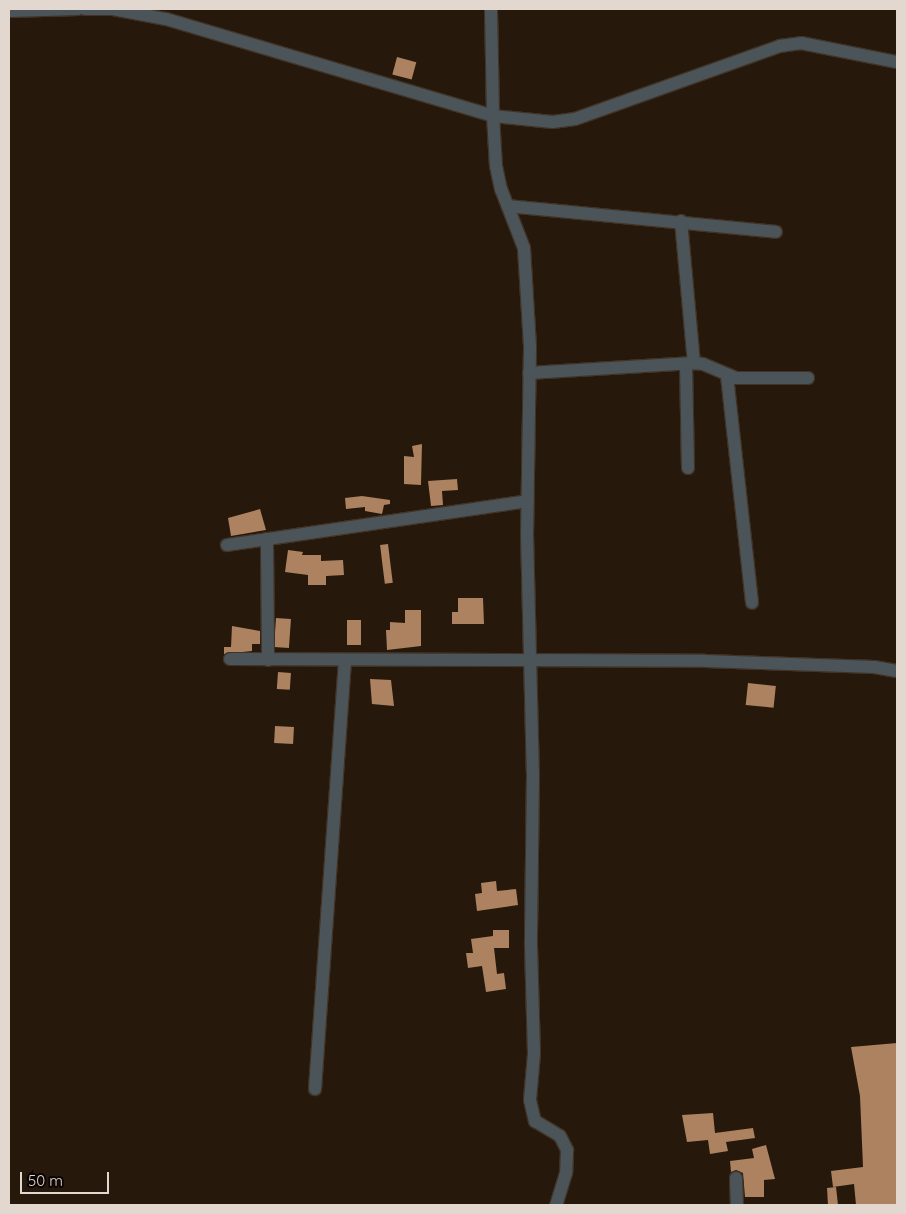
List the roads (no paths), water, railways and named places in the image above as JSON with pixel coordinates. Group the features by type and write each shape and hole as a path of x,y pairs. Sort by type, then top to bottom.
{"street":[{"path":"9,11 78,9"},
{"path":"85,9 113,9 175,21 493,116 553,122 575,119 780,46 802,43 897,62"},
{"path":"491,9 496,166 508,206 524,248 529,373 527,659 533,773 534,1054 530,1093 535,1121 560,1136 568,1157 556,1205"},
{"path":"508,206 681,221 776,232"},
{"path":"681,221 690,364 688,468"},
{"path":"529,373 704,364 727,376 808,378"},
{"path":"727,376 752,603"},
{"path":"227,545 527,501"},
{"path":"267,539 268,660"},
{"path":"230,659 345,661 527,659 874,667 897,671"},
{"path":"315,1089 345,661"},
{"path":"736,1178 737,1205"}]}
